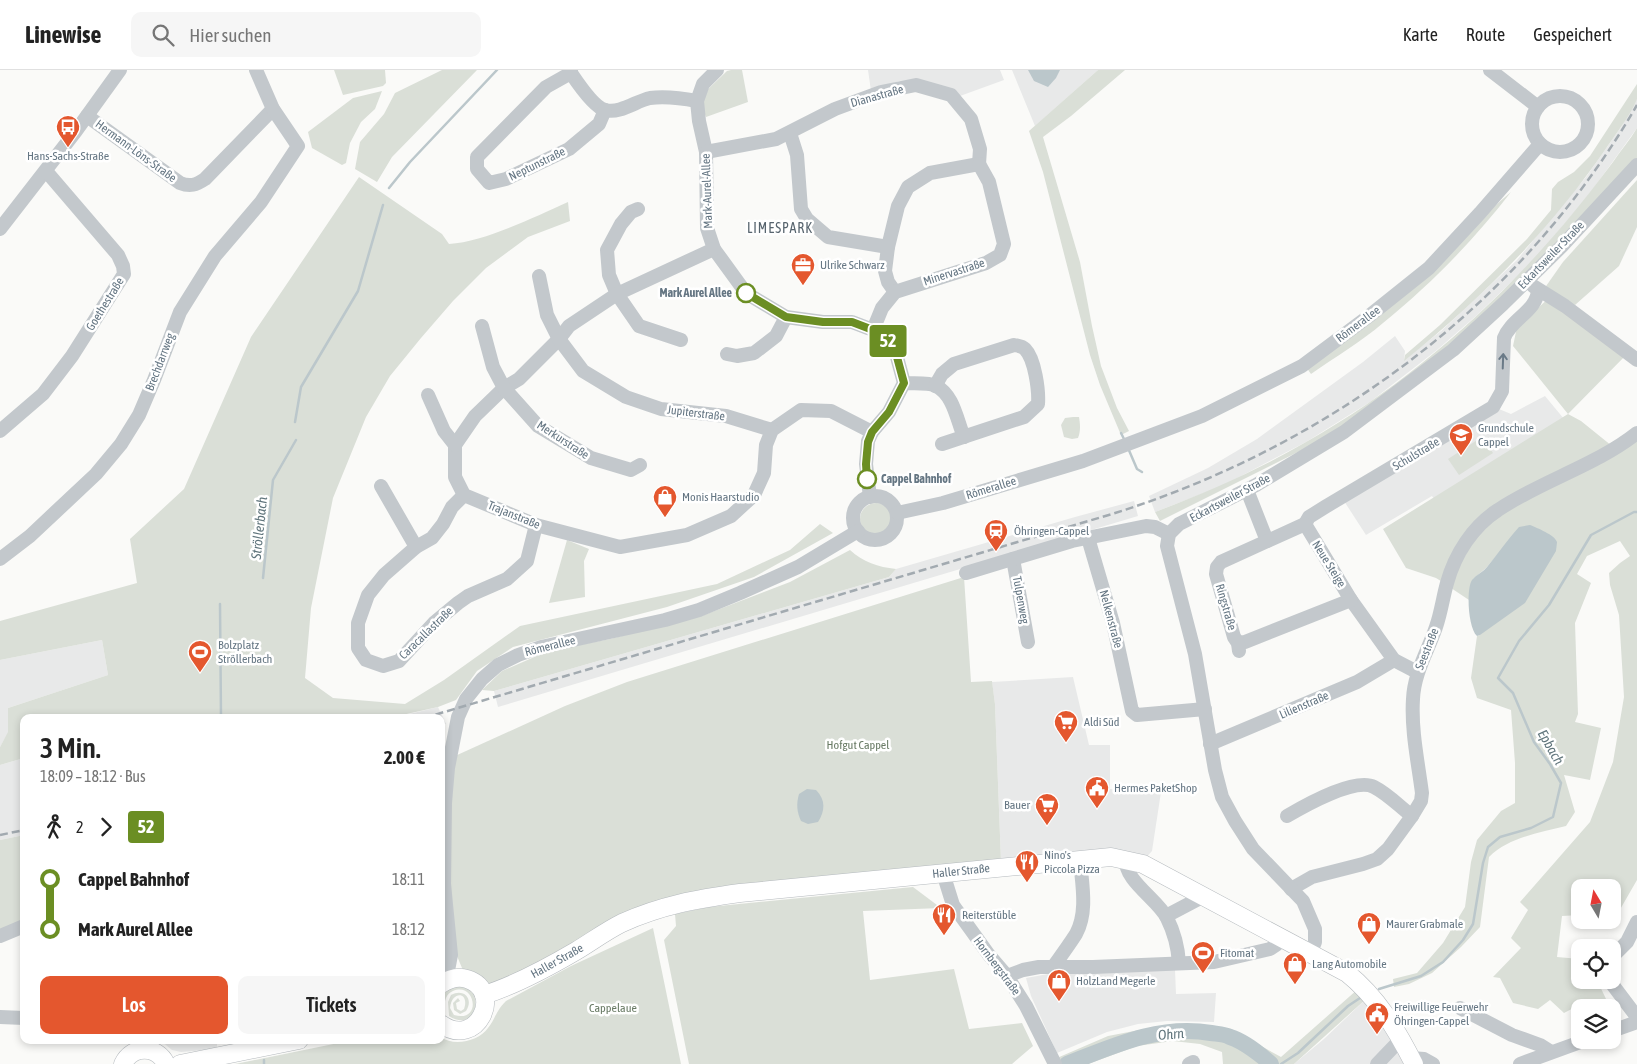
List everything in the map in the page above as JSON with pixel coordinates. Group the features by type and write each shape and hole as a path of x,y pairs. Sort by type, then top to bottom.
{"main road":[{"name":"Haller Straße","path":"484,996 499,991 553,964 621,924 667,906 699,899 740,894 1111,857 1142,864 1347,973 1370,994 1413,1061"},
{"path":"445,1026 458,1031 474,1026 484,1012 485,1004 484,996 476,984 450,981"},
{"path":"180,1064 279,1044"},
{"path":"123,1064 128,1056 134,1052 147,1050 160,1055 166,1064"}],"street":[{"path":"0,229 46,171 120,70"},
{"path":"256,70 273,109"},
{"path":"1490,70 1538,107"},
{"path":"571,71 577,82 598,106 605,110 616,110 648,99 668,96 697,101 710,72"},
{"name":"Neptunstraße","path":"571,71 546,87 477,157 477,169 489,183 506,179 569,149 599,124 605,110"},
{"name":"Dianastraße","path":"706,152 776,139 843,106 881,92 916,85 951,96 971,119 980,149 979,164"},
{"path":"1558,95 1568,96 1583,106 1589,124 1587,133 1575,148 1557,152 1540,144 1532,128 1532,120 1538,107 1549,98 1558,95"},
{"name":"Mark-Aurel-Allee","path":"697,101 706,152 707,228 714,249 746,293 786,317 823,322 852,322 873,330 894,346 904,383"},
{"name":"Hermann-Löns-Straße","path":"87,116 180,184 189,186 205,179 273,109"},
{"name":"Brechdarrweg","path":"0,559 30,536 96,474 121,444 143,406 180,312 215,256 261,202 298,146 273,109"},
{"path":"790,133 797,154 801,209 807,219 828,238 888,247"},
{"name":"Römerallee","path":"897,513 943,503 1083,461 1131,444 1202,416 1302,366 1429,268 1540,144"},
{"path":"873,330 882,308 895,292 888,282 885,272 888,247 898,206 908,187 930,173 979,164"},
{"name":"Minervastraße","path":"895,292 986,263 1000,255 1004,244 989,182 979,164"},
{"name":"Eckartsweiler Straße","path":"1169,534 1180,524 1248,490 1344,432 1388,401 1453,350 1504,304 1562,246 1637,165"},
{"name":"Goethestraße","path":"0,431 13,422 42,394 72,356 124,274 118,255 46,171"},
{"path":"638,209 631,212 621,224 608,250 609,275 617,294 639,326 681,340"},
{"path":"464,495 455,477 455,445 475,416 504,388 519,379 570,326 617,294 714,249"},
{"name":"Jupiterstraße","path":"539,276 547,315 559,339 583,372 626,397 661,409 726,416 772,430"},
{"path":"1526,281 1565,306 1637,360"},
{"name":"Schulstraße","path":"1305,524 1309,517 1325,506 1493,407 1502,391 1504,338 1507,330 1533,306 1538,296 1538,290"},
{"path":"727,354 737,356 754,353 776,336 786,317"},
{"name":"Merkurstraße","path":"482,326 493,367 504,388 538,426 591,458 631,470 640,465"},
{"path":"935,386 942,374 954,364 1014,345 1024,347 1029,354 1039,390 1038,404 1024,418 942,444"},
{"path":"870,497 866,464 868,442 872,432 889,412 904,383 935,386 946,395 953,405 964,438"},
{"path":"428,395 444,431 455,445"},
{"path":"772,430 801,410 831,411 872,432"},
{"name":"Trajanstraße","path":"464,495 536,525 620,547 687,535 732,516 754,495 764,473 766,445 772,430"},
{"name":"Seestraße","path":"1291,889 1312,877 1377,859 1388,849 1421,801 1422,793 1412,697 1417,672 1436,626 1447,581 1456,558 1468,538 1482,521 1520,495 1615,448 1637,433"},
{"path":"381,486 416,547"},
{"path":"1248,490 1266,541 1305,524"},
{"name":"Caracallastraße","path":"464,495 452,507 443,524 432,538 416,547 384,576 368,595 358,623 358,648 366,660 383,666 399,660 434,623 458,603 468,596 507,579 527,561 536,525"},
{"path":"870,497 881,497 887,500 897,513 894,529 882,539 869,539 858,531 855,526 854,514 860,503 870,497"},
{"name":"Neue Steige","path":"1305,524 1351,600 1394,660 1417,672"},
{"path":"966,573 1088,538 1146,526 1156,526 1169,534 1167,546 1195,654 1210,744 1222,797 1235,821 1254,849 1303,901 1315,929 1315,942 1310,954"},
{"name":"Römerallee","path":"445,803 451,749 458,717 466,699 482,679 498,665 518,654 541,647 665,620 724,600 798,567 858,531"},
{"name":"Nelkenstraße","path":"1088,538 1113,623 1132,711 1137,715 1205,709"},
{"name":"Ringstraße","path":"1266,541 1221,562 1216,567 1216,574 1234,637 1239,647 1245,642 1351,600"},
{"name":"Tulpenweg","path":"1013,559 1028,642"},
{"name":"Lilienstraße","path":"1210,744 1357,682 1394,660"},
{"path":"1287,816 1326,796 1357,785 1374,787 1412,816"},
{"path":"1053,967 1077,933 1082,918 1083,900 1080,860"},
{"path":"1126,860 1126,866 1130,875 1166,916 1178,946 1179,963"},
{"name":"Hornbergstraße","path":"943,873 952,905 1006,976 1026,1006 1054,1062"},
{"path":"1166,916 1204,896"},
{"name":"Römerallee","path":"445,908 451,955 450,981"},
{"path":"1621,948 1627,942 1637,922"},
{"path":"0,936 20,928"},
{"path":"1006,976 1023,970 1053,967 1214,962 1264,950 1276,945 1280,938"},
{"path":"1616,989 1637,1017"},
{"path":"1460,1008 1512,1034 1540,1045 1551,1052"},
{"path":"0,1017 20,1018"},
{"path":"1621,1028 1637,1022"},
{"path":"1377,1064 1401,1040"},
{"path":"1520,1064 1571,1045"},
{"path":"1413,1061 1424,1059 1433,1064"}],"shaded area":[{"path":"868,70 1000,70 1004,80 960,96 922,80 899,81 871,91"},
{"path":"1012,70 1098,70 1035,126"},
{"path":"1028,70 1060,70 1048,87 1034,81"},
{"path":"1637,98 1637,128 1585,200 1531,263 1476,316 1437,350 1370,402 1306,442 1222,486 1155,512 1149,496 1208,468 1257,439 1363,362 1395,336 1405,351 1404,360 1441,331 1517,260 1586,177 1621,127"},
{"name":"Grundschule Cappel","path":"1545,396 1593,454 1457,533 1432,496 1366,535 1344,501 1499,409 1511,414"},
{"path":"1134,501 1138,516 498,707 494,691 889,577 896,569"},
{"path":"1530,525 1556,539 1556,551 1525,603 1477,636 1472,625 1469,608 1469,591 1472,580 1487,567 1519,527"},
{"path":"102,640 108,675 8,708 8,733 0,747 0,660"},
{"path":"1073,677 1089,745 1110,745 1110,789 1161,792 1152,851 1144,860 1001,862 995,704 992,682"},
{"path":"438,707 441,714 409,714"},
{"path":"20,759 20,836 0,840 0,765"},
{"path":"807,789 816,790 823,802 822,814 818,822 808,824 801,821 797,805 799,794"},
{"name":"HolzLand Megerle","path":"1175,970 1176,994 1216,993 1214,1022 1167,1021 1138,1024 1107,1032 1057,1053 1031,996 1026,978 1048,974"},
{"path":"1366,999 1409,1064 1294,1064 1324,1039"},
{"path":"165,1044 217,1044 217,1049 181,1052 172,1050"}],"green space":[{"path":"334,70 385,70 386,83 383,86 343,95"},
{"path":"442,70 477,70 392,157 377,182 355,169 360,142 384,114 395,93"},
{"path":"742,70 748,102 706,117 702,107 703,94 727,71"},
{"path":"1098,70 1125,70 1043,137 1080,262 1101,366 1117,408 1129,431 1121,435 1100,385 1090,355 1043,172 1029,131"},
{"path":"1637,84 1637,99 1631,112 1561,209 1486,289 1460,314 1404,361 1405,355 1440,325 1527,239 1551,210 1552,189 1558,182 1574,172 1590,156"},
{"path":"382,91 375,109 361,122 350,143 346,163 342,165 312,148 308,132 353,98"},
{"path":"1637,128 1637,159 1539,264 1438,355 1326,438 1160,521 1155,512 1251,471 1288,452 1377,397 1444,345 1507,287 1536,256 1583,201"},
{"path":"359,177 442,234 449,244 494,234 568,202 570,221 528,237 486,268 453,301 390,376 366,417 333,498 311,608 305,678 333,698 405,704 444,680 520,626 717,584 790,550 820,524 833,533 754,577 667,607 513,647 477,671 456,700 438,707 406,714 20,714 20,759 0,765 0,747 8,732 8,708 108,675 102,640 0,660 0,621 137,583 130,539 184,489 251,337"},
{"path":"1637,180 1637,227 1619,266 1575,305 1544,289 1563,262"},
{"path":"1511,192 1467,245 1418,293 1366,337 1311,374 1306,367"},
{"path":"1550,297 1628,353 1568,414 1513,346 1517,327"},
{"path":"1568,414 1581,421 1612,446 1496,509 1444,583 1436,578 1406,568 1383,529"},
{"path":"1079,417 1080,430 1078,438 1072,439 1064,437 1061,425 1065,418"},
{"path":"1637,436 1637,880 1621,908 1621,879 1571,879 1571,916 1562,916 1557,957 1571,958 1571,989 1601,989 1606,999 1571,999 1571,1009 1564,1013 1550,1000 1538,1009 1513,1003 1500,978 1493,977 1521,948 1511,938 1528,910 1520,902 1590,822 1613,762 1624,697 1619,615 1610,585 1609,573 1630,556 1620,541 1587,556 1577,574 1591,583 1575,623 1578,714 1575,722 1601,728 1590,780 1564,775 1575,812 1566,826 1515,840 1489,857 1480,927 1432,973 1409,984 1394,987 1393,979 1417,973 1443,943 1465,907 1471,862 1477,840 1501,811 1515,803 1515,763 1511,710 1477,698 1471,678 1477,636 1480,635 1498,554 1473,579 1469,600 1448,586 1484,522"},
{"path":"1482,437 1493,453 1459,475 1448,459"},
{"path":"876,503 882,504 887,508 891,513 891,525 887,530 882,534 876,535 870,534 865,530 861,525 860,519 861,513 865,508 870,504"},
{"path":"567,540 589,549 584,561 585,597 549,603"},
{"path":"850,550 860,558 871,563 896,569 889,577 494,691 482,690 502,671 548,651 610,639 704,615 790,582"},
{"name":"Hofgut Cappel","path":"964,577 971,682 992,681 995,704 1001,862 669,900 497,984 481,984 468,976 457,956 450,885 451,803 455,756 565,706 627,682"},
{"path":"20,836 20,922 0,931 0,840"},
{"path":"913,887 941,908 863,911 870,980 954,969 969,1029 1022,1023 1033,1046 1012,1064 689,1064 664,940 676,926 675,914 709,907"},
{"name":"Cappelaue","path":"653,928 681,1064 235,1064 333,1044 445,1044 445,1039 459,1042 473,1039 484,1033 506,1001 571,966"},
{"path":"461,985 473,991 475,998 474,1011 472,1016 467,1019 456,1019 449,1016 448,1002 451,995 456,993 464,994 469,1002 466,1011 460,1014 454,1010 453,1003 458,998 460,1001 456,1003 457,1009 461,1011 464,1009 465,999 460,995 454,998 450,1008 454,1015 463,1016 469,1013 473,1002 471,996 461,989 451,992 445,1002 445,993"},
{"path":"1358,989 1366,999 1294,1064 1223,1064 1222,1052 1200,1044 1173,1041 1137,1046 1088,1064 1060,1064 1057,1058 1108,1036 1155,1027 1199,1025 1234,1031 1281,1057"}],"waterway":[{"path":"389,188 410,162 497,70"},
{"path":"295,422 301,387 358,291 383,205"},
{"path":"1121,433 1125,441"},
{"name":"Ströllerbach","path":"263,578 273,480 296,440"},
{"path":"1128,448 1137,469 1142,472"},
{"name":"Epbach","path":"1379,989 1421,976 1443,962 1463,940 1473,924 1483,863 1488,847 1500,837 1531,828 1553,817 1561,783 1534,742 1513,693 1498,678 1519,641 1549,605 1591,535 1637,512"},
{"name":"Ströllerbach","path":"220,604 221,714"},
{"name":"Epbach","path":"1281,1064 1298,1053 1348,1006 1360,998"},
{"name":"Ohrn","path":"1067,1064 1137,1038 1155,1034 1192,1031 1223,1035 1235,1039 1271,1064"}],"railway":[{"path":"437,714 1112,514 1192,485 1269,449 1343,407 1413,359 1478,304 1537,243 1590,177 1637,105"},
{"path":"0,835 20,831"}],"bus line":[{"name":"52","path":"746,293 786,317 823,322 852,322 873,330 894,346 904,383 889,412 872,432 868,442 867,479"}],"place":[{"name":"Hans-Sachs-Straße","path":"68,148"},
{"name":"Ulrike Schwarz","path":"803,286"},
{"name":"Mark Aurel Allee","path":"746,293"},
{"name":"Grundschule Cappel","path":"1461,456"},
{"name":"Cappel Bahnhof","path":"867,479"},
{"name":"Monis Haarstudio","path":"665,518"},
{"name":"Öhringen-Cappel","path":"996,552"},
{"name":"Bolzplatz Ströllerbach","path":"200,673"},
{"name":"Aldi Süd","path":"1066,743"},
{"name":"Hermes PaketShop","path":"1097,809"},
{"name":"Bauer","path":"1047,826"},
{"name":"Nino's Piccola Pizza","path":"1027,883"},
{"name":"Reiterstüble","path":"944,936"},
{"name":"Maurer Grabmale","path":"1369,945"},
{"name":"Fitomat","path":"1203,974"},
{"name":"Lang Automobile","path":"1295,985"},
{"name":"HolzLand Megerle","path":"1059,1002"},
{"name":"Freiwillige Feuerwehr Öhringen-Cappel","path":"1377,1035"}],"district":[{"name":"LIMESPARK","path":"780,228"}]}
